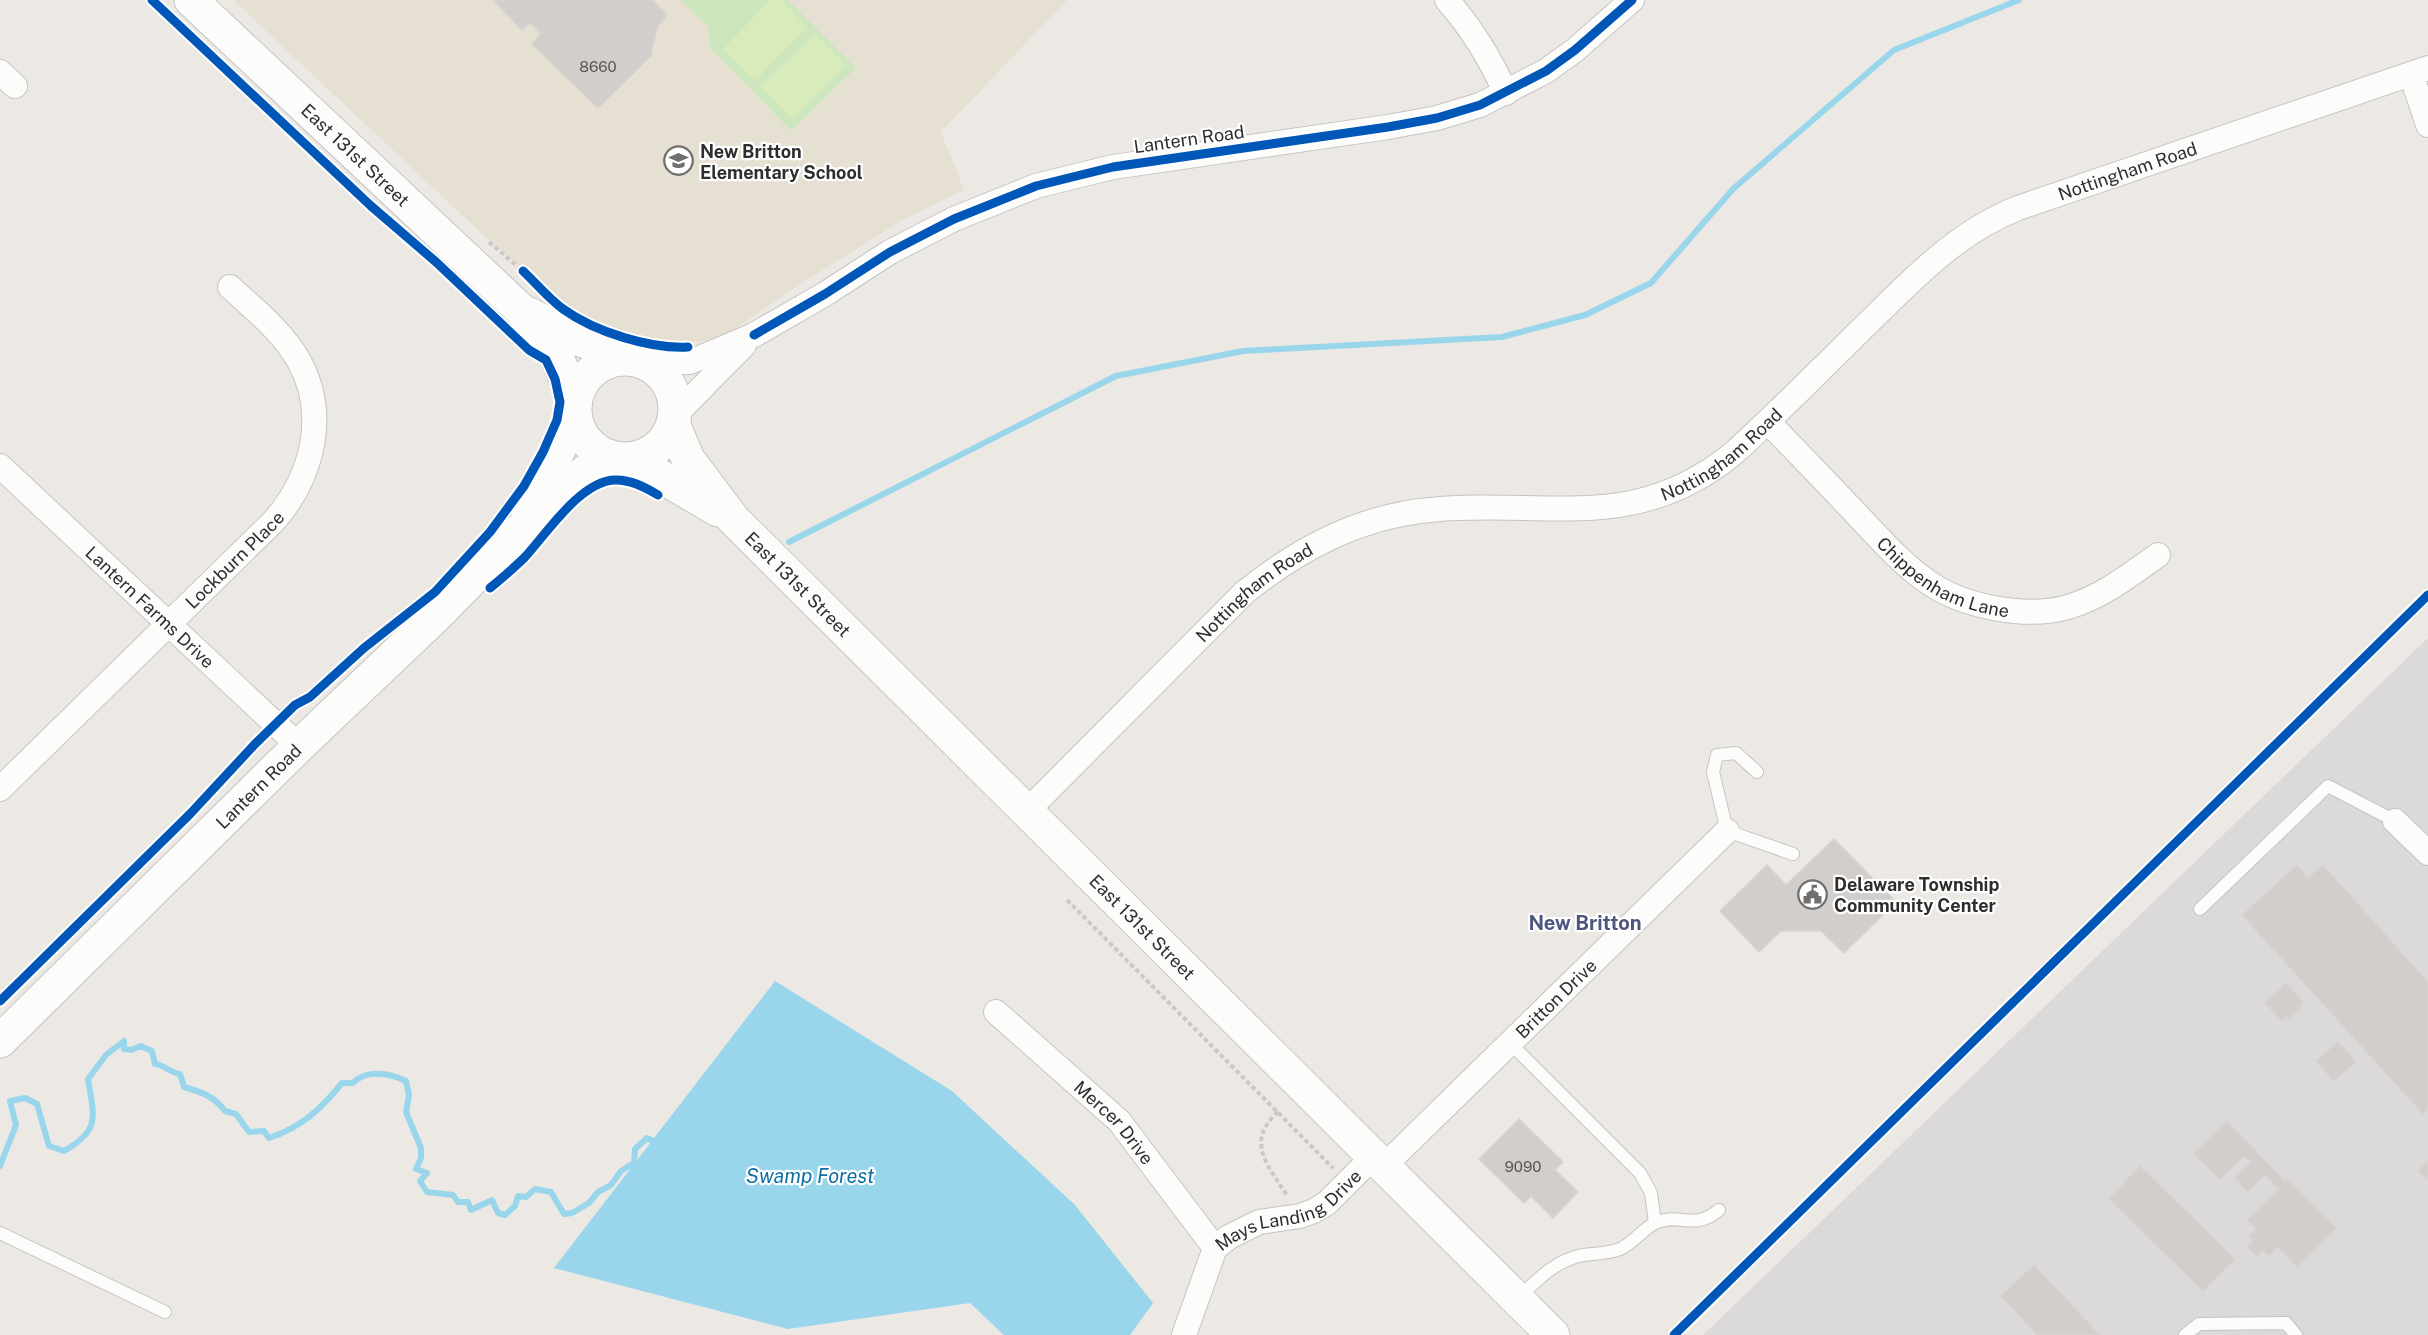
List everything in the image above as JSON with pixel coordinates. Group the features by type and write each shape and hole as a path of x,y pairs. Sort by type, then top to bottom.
{"street":[{"name":"East 131st Street","path":"191,0 522,310 558,359 575,410"},
{"path":"1447,0 1467,22 1485,50 1506,93"},
{"name":"Lantern Road","path":"638,361 690,362 754,335 825,294 890,252 954,219 1036,186 1113,167 1427,120 1480,105 1546,70 1575,50 1632,0"},
{"path":"2419,71 2428,125"},
{"name":"Nottingham Road","path":"1027,811 1245,592 1304,550 1341,531 1415,512 1466,509 1573,510 1612,507 1671,492 1706,474 1721,463 1768,422 1925,268 1962,237 1986,222 2018,208 2419,71"},
{"name":"Lockburn Place","path":"0,789 285,508 305,474 313,441 314,423 308,380 299,360 276,330 230,287"},
{"name":"East 131st Street","path":"522,310 578,339 638,361"},
{"name":"Lantern Road","path":"674,420 754,335"},
{"path":"612,360 638,361 657,371 668,383 673,398 674,420 663,441 649,453 622,458 595,449 582,435 575,410 581,384 594,369 612,360"},
{"name":"Lantern Road","path":"517,533 556,459 575,410"},
{"name":"East 131st Street","path":"674,420 688,459 733,519 1553,1335"},
{"name":"Chippenham Lane","path":"1768,422 1902,561 1929,583 1968,602 2013,610 2052,610 2068,607 2112,587 2158,555"},
{"name":"East 131st Street","path":"622,458 733,519"},
{"name":"Lantern Road","path":"0,1041 299,746 439,613 517,533 585,472 622,458"},
{"name":"Lantern Farms Drive","path":"0,466 299,746"},
{"path":"2395,821 2428,853"},
{"name":"Britton Drive","path":"1379,1161 1510,1043 1727,831"},
{"name":"Mercer Drive","path":"996,1012 1119,1121 1215,1248"},
{"name":"Mays Landing Drive","path":"1184,1335 1215,1248 1229,1237 1259,1222 1300,1216 1314,1211 1379,1161"}],"lane":[{"path":"1757,772 1736,753 1717,755 1713,772 1727,831 1793,854"},
{"path":"2200,909 2328,786 2395,821"},
{"path":"1510,1043 1640,1173 1651,1193 1655,1223"},
{"path":"1517,1299 1558,1264 1583,1255 1610,1252 1622,1248 1655,1223 1665,1220 1701,1221 1719,1210"},
{"path":"0,1233 165,1312"},
{"path":"2185,1335 2199,1324 2286,1323 2296,1335"}],"path":[{"path":"523,271 531,278"},
{"path":"1067,900 1348,1183"}],"shaded area":[{"name":"New Britton Elementary School","path":"233,0 1067,0 941,132 964,190 901,221 799,285 720,339 677,344 614,329 567,307 478,230"},
{"path":"2428,638 2428,1335 1703,1335"}],"green space":[{"path":"680,0 788,0 856,68 791,131 710,48 708,27"},
{"path":"771,0 781,0 807,27 755,81 723,49"},
{"path":"815,34 846,65 793,119 761,86"}],"water":[{"name":"Swamp Forest","path":"775,981 952,1091 1075,1205 1153,1303 1130,1335 1004,1335 970,1303 788,1329 554,1268"}],"building":[{"path":"493,0 652,0 667,15 658,26 651,52 653,54 598,108 532,44 541,34 530,23 522,30"},
{"name":"Delaware Township Community Center","path":"1834,839 1896,902 1844,953 1821,931 1781,931 1759,952 1720,911 1767,865 1786,885"},
{"path":"2297,865 2308,878 2323,865 2428,982 2428,1110 2423,1114 2242,915"},
{"path":"2286,983 2303,1002 2299,1006 2301,1008 2289,1019 2287,1016 2282,1021 2265,1003"},
{"path":"2338,1042 2356,1062 2334,1081 2316,1061"},
{"path":"1519,1119 1563,1162 1555,1170 1578,1192 1553,1218 1531,1196 1524,1203 1479,1159"},
{"path":"2227,1121 2286,1182 2288,1179 2336,1228 2297,1267 2278,1247 2269,1256 2263,1251 2257,1257 2247,1247 2253,1241 2249,1236 2256,1229 2247,1220 2279,1189 2265,1175 2247,1192 2235,1178 2251,1162 2244,1156 2220,1180 2194,1154"},
{"path":"2428,1161 2428,1180 2418,1171"},
{"path":"2140,1166 2235,1259 2203,1291 2109,1199"},
{"path":"2034,1265 2100,1335 2037,1335 2001,1296"}],"waterway":[{"path":"789,542 1116,376 1243,351 1502,337 1585,315 1651,283 1733,189 1894,50 2019,0"},
{"path":"0,1166 16,1125 10,1101 25,1098 37,1104 49,1146 64,1151 84,1136 92,1121 88,1079 106,1055 124,1041 124,1049 131,1050 141,1046 152,1051 155,1064 180,1074 184,1087 207,1095 225,1111 236,1114 249,1132 264,1131 269,1138 301,1123 342,1083 353,1083 371,1074 392,1076 406,1081 409,1095 406,1112 421,1148 421,1158 416,1169 427,1173 420,1181 427,1192 453,1195 458,1202 468,1202 471,1210 492,1200 498,1213 505,1215 515,1206 518,1196 526,1197 535,1189 551,1192 564,1214 572,1213 589,1203 598,1192 611,1185 621,1171 634,1163 635,1149 647,1138 658,1143"}],"cycle path":[{"path":"0,1001 190,814 295,705 310,697 364,648 435,592 490,532 524,486 557,420 560,402 555,379 546,360 529,350 436,262 371,206 152,0"},
{"path":"754,335 825,294 890,252 954,219 1036,186 1113,167 1388,127 1437,118 1480,105 1546,71 1575,50 1632,0"},
{"path":"523,271 558,305 591,325 640,342 688,347"},
{"path":"490,588 525,557 565,510 601,483 614,480 626,481 658,495"},
{"path":"1674,1335 2428,595"}],"place":[{"name":"New Britton Elementary School","path":"679,161"},
{"name":"Delaware Township Community Center","path":"1813,894"}],"district":[{"name":"New Britton","path":"1585,923"}]}
